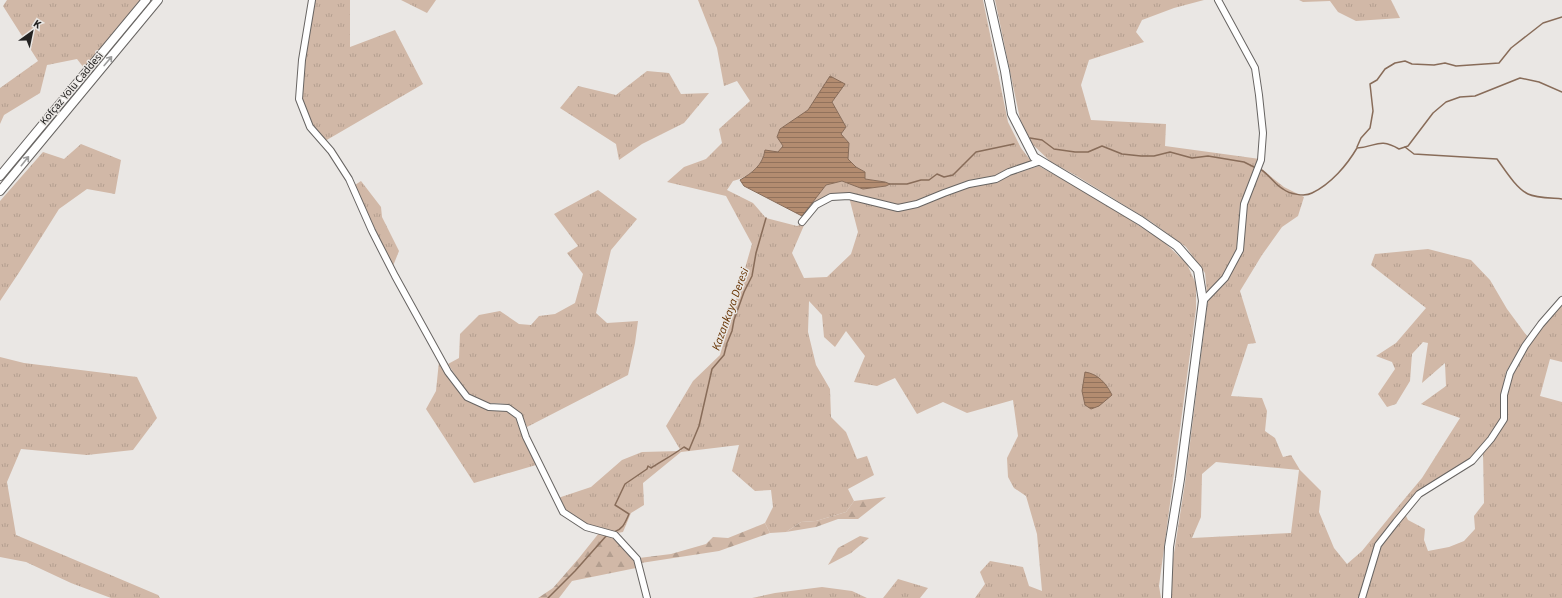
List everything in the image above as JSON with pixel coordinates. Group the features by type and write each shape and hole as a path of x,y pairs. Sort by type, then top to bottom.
{"street":[{"name":"Kofçaz Yolu Caddesi","path":"0,176 146,0"},
{"name":"Kofçaz Yolu Caddesi","path":"0,191 158,0"},
{"path":"312,0 302,60 299,99 310,128 332,151 349,179 375,237 448,372 468,397 489,407 508,408 519,416 529,443 563,512 586,527 615,535 637,559 647,598"},
{"path":"989,0 1005,71 1012,114 1034,157 1141,221 1177,246 1198,270 1203,301 1180,480 1169,547 1167,598"},
{"path":"1203,301 1225,278 1240,250 1244,204 1261,160 1263,133 1255,68 1218,0"},
{"path":"802,222 816,205 830,196 850,196 898,208 918,204 969,184 996,179 1009,172 1041,161"},
{"path":"1362,598 1378,545 1396,522 1419,494 1472,461 1492,439 1504,419 1504,395 1510,373 1533,335 1562,300"}],"green space":[{"path":"7,0 141,0 84,68 77,59 47,65 40,93 4,115 0,124 0,88 38,61 3,6"},
{"path":"316,0 350,0 350,47 395,30 423,84 325,141 312,126 301,99 304,60 312,10"},
{"path":"401,0 436,0 427,13"},
{"path":"698,0 983,0 1008,122 1021,148 1031,161 995,176 964,183 917,203 898,206 849,193 830,195 815,204 805,218 802,216 826,185 842,181 864,189 886,186 889,184 865,179 865,172 856,167 848,159 849,143 841,134 846,127 832,102 844,84 830,76 808,111 780,129 777,137 783,146 778,153 765,151 758,166 744,177 733,181 727,190 753,203 766,218 797,226 805,223 792,253 804,278 827,277 851,254 858,232 849,197 898,210 919,207 946,194 971,186 997,182 1010,175 1039,166 1103,202 1164,242 1187,264 1196,284 1196,309 1159,586 1161,598 975,598 985,584 980,572 990,561 1023,567 1029,586 1042,591 1037,534 1026,496 1014,488 1008,477 1007,458 1018,436 1013,400 967,413 943,402 917,414 895,378 877,386 854,382 865,356 846,331 835,347 824,337 822,315 809,301 808,332 816,365 830,389 831,417 846,432 857,459 867,456 874,475 848,489 854,501 846,512 816,521 801,522 786,532 770,533 765,523 773,507 771,490 755,491 732,471 739,445 681,452 643,483 644,505 631,513 623,532 609,532 593,527 571,515 563,508 558,498 591,487 622,460 642,452 681,451 666,426 693,381 720,355 752,244 726,196 667,182 684,167 706,159 722,143 719,129 750,101 737,81 724,86 717,48"},
{"path":"995,0 1204,0 1174,8 1142,20 1136,32 1144,42 1089,60 1081,85 1091,120 1166,124 1165,146 1260,159 1240,205 1238,250 1223,277 1207,294 1205,273 1186,247 1150,221 1051,162 1031,143 1020,119"},
{"path":"1299,0 1391,0 1400,18 1356,21 1338,12 1330,1 1303,2"},
{"path":"647,71 669,73 681,94 709,93 684,123 642,144 619,160 616,144 560,108 578,86 616,95"},
{"path":"81,144 121,160 115,194 87,189 59,209 0,301 0,201 43,152 64,159"},
{"path":"1260,168 1284,187 1304,197 1298,216 1282,227 1262,255 1240,291 1256,343 1248,344 1231,396 1262,398 1267,411 1265,431 1275,438 1283,457 1291,455 1300,470 1321,491 1319,512 1334,548 1347,564 1362,551 1422,478 1460,418 1421,404 1446,386 1445,363 1422,383 1428,343 1423,342 1412,354 1410,381 1396,404 1387,407 1378,394 1395,369 1392,362 1376,356 1396,343 1426,308 1371,265 1375,254 1428,249 1471,260 1490,280 1507,309 1527,336 1506,372 1501,395 1502,418 1489,438 1471,459 1416,493 1375,546 1360,598 1172,598 1171,572 1185,483 1208,299 1242,252 1247,205","holes":["1216,462 1299,470 1291,533 1192,538 1201,517 1202,474"]},
{"path":"361,181 381,207 382,217 399,251 393,266 373,228 355,185"},
{"path":"598,190 637,219 611,250 596,313 607,323 638,321 628,375 527,427 521,414 508,404 489,403 468,395 448,364 459,358 460,334 479,315 500,311 519,324 531,325 539,316 555,314 575,303 583,274 567,253 578,246 554,214"},
{"path":"1562,303 1562,362 1550,359 1540,396 1562,402 1562,598 1365,598 1380,546 1405,514 1408,520 1425,529 1424,540 1428,551 1449,547 1464,541 1475,529 1474,516 1484,503 1483,452 1507,421 1507,395 1513,375 1527,348 1542,326"},
{"path":"0,357 24,363 137,377 157,418 133,450 87,455 21,449 7,482 16,535 158,595 160,598 111,598 71,583 26,562 0,557"},
{"path":"439,361 465,399 487,410 506,411 516,418 536,465 474,483 426,409 436,391"},
{"path":"886,497 858,519 838,519 816,527 786,532 801,522 816,521 846,512 854,501"},
{"path":"765,523 770,533 719,551 641,563 639,558 671,554 706,544 713,537 728,538"},
{"path":"599,533 613,537 634,559 636,568 572,581 559,598 538,598 553,588"},
{"path":"860,536 869,538 851,553 828,565 838,548"},
{"path":"898,579 928,588 920,598 883,598"},
{"path":"822,587 852,591 867,598 752,598 775,593"}],"shaded area":[{"path":"830,76 845,84 832,102 846,127 841,134 849,143 848,159 856,167 865,172 865,179 890,184 886,186 863,189 842,181 826,185 802,216 744,186 740,180 756,168 762,160 765,150 778,152 783,146 777,137 780,129 808,110"},
{"path":"1085,372 1098,377 1112,395 1099,406 1091,409 1085,405 1082,391"}],"waterway":[{"path":"1357,147 1361,138 1370,128 1373,111 1370,84 1377,80 1385,69 1395,63 1405,61 1412,64 1434,65 1445,63 1456,66 1499,63 1511,48 1543,23 1562,17"},
{"path":"1260,169 1286,191 1297,194 1309,194 1326,185 1343,167 1357,148 1382,143 1392,145 1399,149 1408,146 1433,113 1446,102 1460,97 1475,96 1520,78 1539,82 1562,92"},
{"path":"1030,138 1042,140 1054,149 1075,152 1088,152 1102,146 1122,154 1141,156 1154,156 1170,152 1192,158 1208,156 1244,162 1256,168"},
{"path":"890,184 907,184 921,180 929,180 937,174 944,177 953,175 976,152 1014,144"},
{"path":"1405,147 1414,154 1497,159 1515,183 1528,194 1540,197 1562,199"},
{"name":"Kazankaya Deresi","path":"614,532 622,527 629,514 615,505 625,484 647,469 648,466 651,468 684,447 689,450 699,426 712,369 724,355 734,320 744,292 752,276 756,253 766,218"},
{"name":"Kazankaya Deresi","path":"548,598 575,571 607,535"}]}
